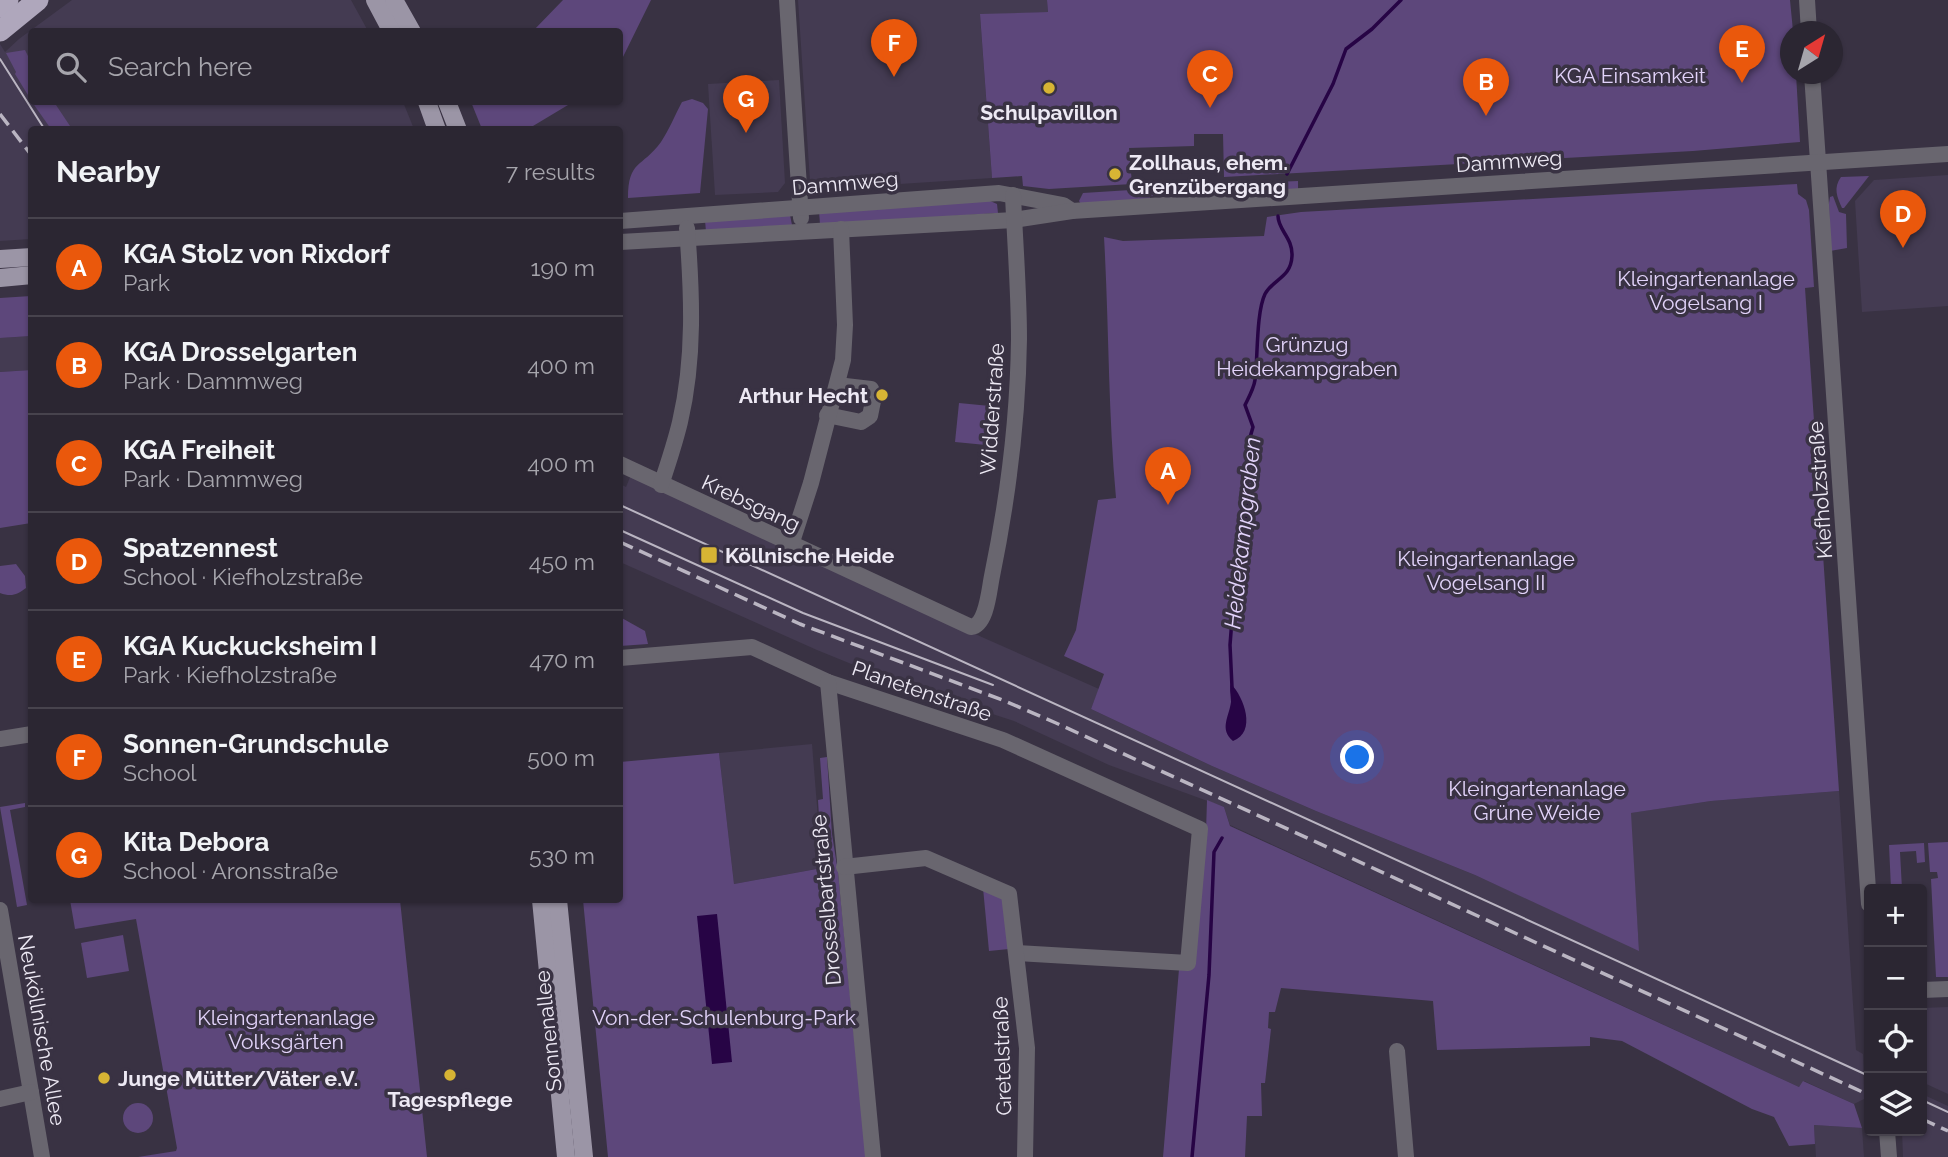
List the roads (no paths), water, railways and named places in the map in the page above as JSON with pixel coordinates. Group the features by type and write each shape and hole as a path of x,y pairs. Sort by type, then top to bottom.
{"highway":[{"path":"0,7 8,0"},
{"path":"0,31 38,0"}],"main road":[{"path":"375,0 390,28"},
{"path":"394,0 410,28"},
{"path":"428,105 436,126"},
{"path":"448,105 456,126"},
{"path":"0,259 28,257"},
{"path":"0,278 28,275"},
{"name":"Sonnenallee","path":"541,903 566,1157"},
{"name":"Sonnenallee","path":"558,903 584,1157"}],"street":[{"path":"787,0 802,230"},
{"path":"1807,0 1808,21"},
{"name":"Kiefholzstraße","path":"1813,84 1868,884"},
{"name":"Dammweg","path":"623,242 1014,220 1072,211 1948,154"},
{"name":"Dammweg","path":"623,221 990,194 1013,195 1063,205 1072,211"},
{"name":"Widderstraße","path":"980,624 1004,512 1014,427 1019,329 1013,195"},
{"path":"661,485 680,422 687,380 692,320 686,217"},
{"path":"791,545 811,483 843,360 845,325 841,229"},
{"path":"827,415 861,422 870,416 874,396 871,389 837,385"},
{"name":"Krebsgang","path":"623,466 971,627 980,624"},
{"name":"Planetenstraße","path":"623,658 752,647 828,682 1003,740 1200,830 1188,963 1017,953"},
{"name":"Drosselbartstraße","path":"828,682 873,1157"},
{"path":"0,739 28,735"},
{"name":"Gretelstraße","path":"844,867 926,858 1006,892 1011,898 1027,1048 1025,1157"},
{"name":"Neuköllnische Allee","path":"0,910 42,1157"},
{"path":"1927,990 1948,989"},
{"path":"1397,1051 1406,1157"},
{"path":"0,1099 31,1092"},
{"path":"1887,1136 1889,1157"}],"waterway":[{"name":"Heidekampgraben","path":"1287,174 1333,84 1346,49 1372,29 1401,0"},
{"name":"Heidekampgraben","path":"1232,687 1230,645 1238,542 1246,516 1249,441 1253,427 1245,405 1255,380 1262,302 1268,289 1285,274 1292,256 1278,216"},
{"name":"Heidekampgraben","path":"1192,1157 1209,975 1214,852 1222,838"}],"tram line":[{"path":"0,59 28,103"},
{"path":"29,105 42,126"},
{"path":"623,506 1864,1074"},
{"path":"623,531 803,613 993,685"},
{"path":"1927,1102 1948,1112"}],"railway":[{"path":"0,114 28,151"},
{"path":"623,543 800,624 1005,701 1056,723 1864,1093"},
{"path":"1927,1121 1948,1131"}],"place":[{"name":"Sonnen-Grundschule","path":"894,77"},
{"name":"KGA Kuckucksheim I","path":"1742,83"},
{"name":"Schulpavillon","path":"1049,88"},
{"name":"KGA Freiheit","path":"1210,108"},
{"name":"KGA Drosselgarten","path":"1486,116"},
{"name":"Kita Debora","path":"746,133"},
{"name":"Zollhaus, ehem. Grenzübergang","path":"1115,174"},
{"name":"Spatzennest","path":"1903,248"},
{"name":"Arthur Hecht","path":"882,395"},
{"name":"KGA Stolz von Rixdorf","path":"1168,505"},
{"name":"Köllnische Heide","path":"709,555"},
{"name":"Tagespflege","path":"450,1075"},
{"name":"Junge Mütter/Väter e.V.","path":"104,1078"}],"park label":[{"name":"KGA Einsamkeit","path":"1630,75"},
{"name":"Kleingartenanlage Vogelsang I","path":"1706,290"},
{"name":"Grünzug Heidekampgraben","path":"1307,356"},
{"name":"Kleingartenanlage Vogelsang II","path":"1486,570"},
{"name":"Kleingartenanlage Grüne Weide","path":"1537,800"},
{"name":"Von-der-Schulenburg-Park","path":"724,1017"},
{"name":"Kleingartenanlage Volksgärten","path":"286,1029"}]}
